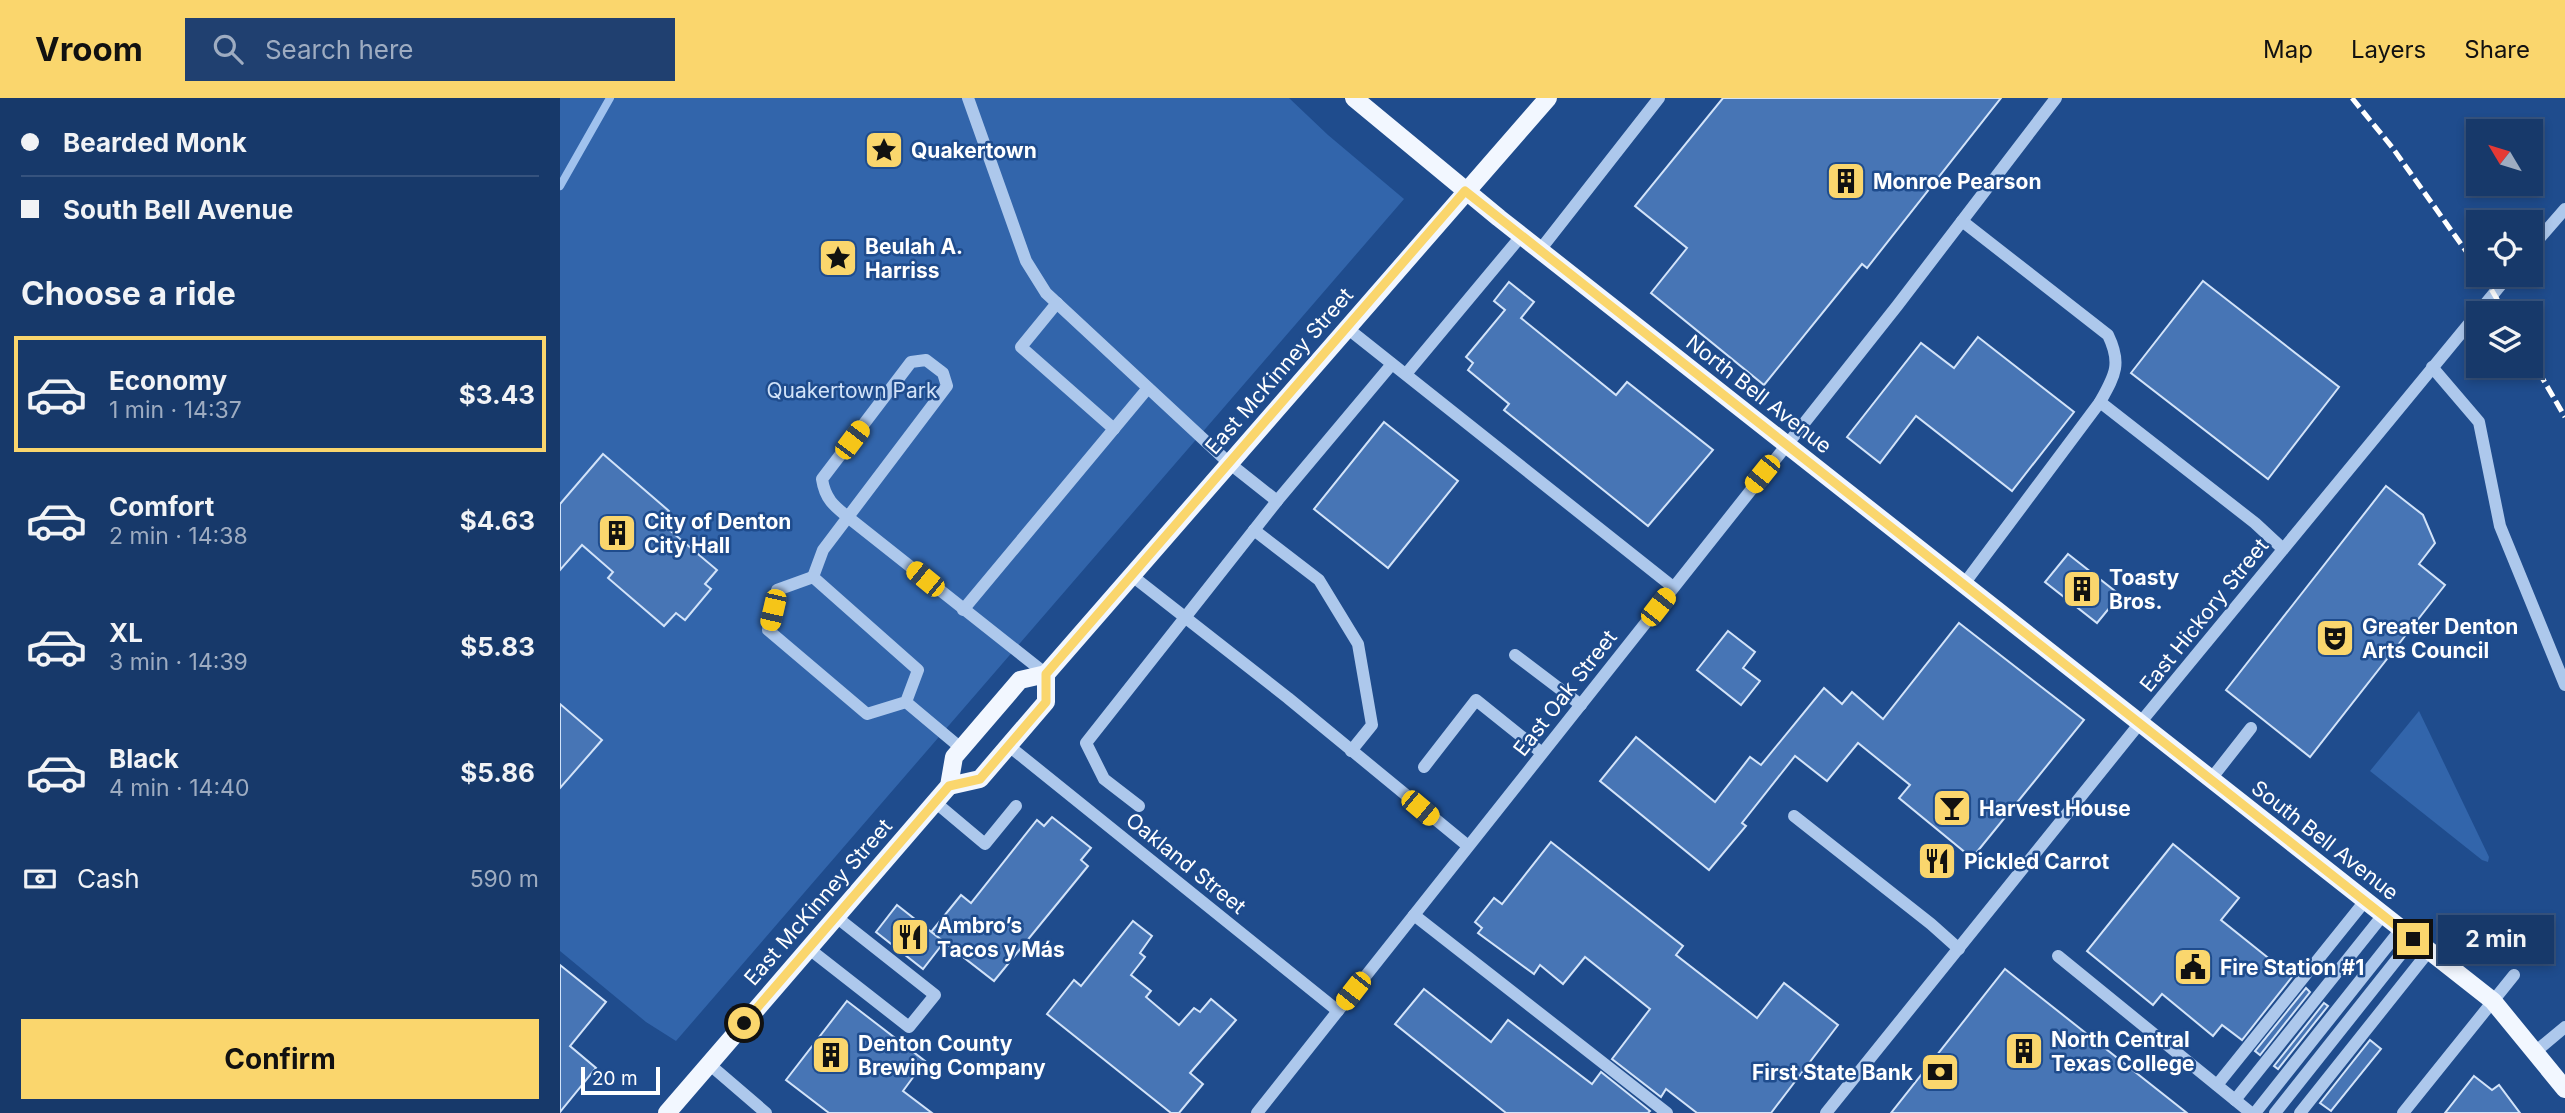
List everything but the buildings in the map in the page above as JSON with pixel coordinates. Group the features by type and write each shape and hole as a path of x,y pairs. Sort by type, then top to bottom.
{"main road":[{"name":"North Bell Avenue","path":"1354,98 1465,191 2140,723"},
{"name":"East McKinney Street","path":"667,1113 949,786 954,757 1020,680 1046,674 1548,98"},
{"path":"949,786 980,779 1009,746 1046,702 1046,674"},
{"name":"South Bell Avenue","path":"2140,723 2493,1001 2565,1089"}],"street":[{"path":"968,98 1026,261 1046,293 1229,463 1277,501"},
{"path":"1540,250 1659,98"},
{"name":"East Oak Street","path":"1257,1113 1786,445 2056,98"},
{"path":"2543,234 2565,209"},
{"path":"1962,220 2108,335 2116,353 2115,374 2100,402 1964,584"},
{"path":"1406,374 1521,235"},
{"name":"East Hickory Street","path":"1826,1113 2140,723 2499,287"},
{"path":"1057,303 1021,347 1114,429"},
{"path":"1347,328 1673,587"},
{"path":"906,702 867,714 768,630 777,590 813,577 823,550 849,518 947,386 943,373 926,360 911,362 822,479 824,494 831,504 849,518 963,610 1046,674"},
{"path":"1139,806 1104,779 1086,743 1277,501 1392,364"},
{"path":"2432,367 2479,422 2500,526 2565,685"},
{"path":"963,610 1148,388"},
{"path":"2100,402 2283,548"},
{"path":"1254,530 1320,580 1358,644 1372,725 1351,751"},
{"path":"1131,575 1289,698 1468,846"},
{"path":"813,577 918,670 906,702"},
{"path":"1515,655 1581,705"},
{"path":"1424,767 1476,700 1542,753"},
{"path":"906,702 962,749"},
{"path":"2211,779 2250,728"},
{"name":"Oakland Street","path":"1009,746 1338,1011"},
{"path":"935,802 985,844 1016,806"},
{"path":"1794,816 1959,949"},
{"path":"2217,1085 2365,901"},
{"path":"1414,915 1667,1113"},
{"path":"2235,1100 2383,915"},
{"path":"808,948 909,1027 935,995 835,916"},
{"path":"2058,956 2253,1113 2407,934"},
{"path":"2275,1113 2407,934"},
{"path":"2300,1113 2429,951"},
{"path":"2403,1113 2514,975"},
{"path":"2535,1052 2565,1027"},
{"path":"709,1064 766,1113"}],"green space":[{"name":"Quakertown Park","path":"560,98 1289,98 1404,199 676,1041 646,1022 560,951"},
{"path":"2419,711 2489,857 2488,862 2370,771"}],"waterway":[{"path":"560,186 610,98"}],"railway":[{"path":"2352,98 2392,147 2466,251"},
{"path":"2490,287 2498,301"},
{"path":"2542,378 2565,417"}],"place":[{"name":"Quakertown","path":"884,150"},
{"name":"Monroe Pearson","path":"1846,181"},
{"name":"Beulah A. Harriss","path":"838,258"},
{"name":"City of Denton City Hall","path":"617,533"},
{"name":"Toasty Bros.","path":"2082,589"},
{"name":"Greater Denton Arts Council","path":"2335,638"},
{"name":"Harvest House","path":"1952,808"},
{"name":"Pickled Carrot","path":"1937,861"},
{"name":"Ambro’s Tacos y Más","path":"910,937"},
{"name":"Fire Station #1","path":"2193,967"},
{"name":"North Central Texas College","path":"2024,1051"},
{"name":"Denton County Brewing Company","path":"831,1055"},
{"name":"First State Bank","path":"1940,1072"}],"route":[{"path":"744,1023 949,786 980,779 1046,702 1046,674 1465,191 2413,939"}]}
